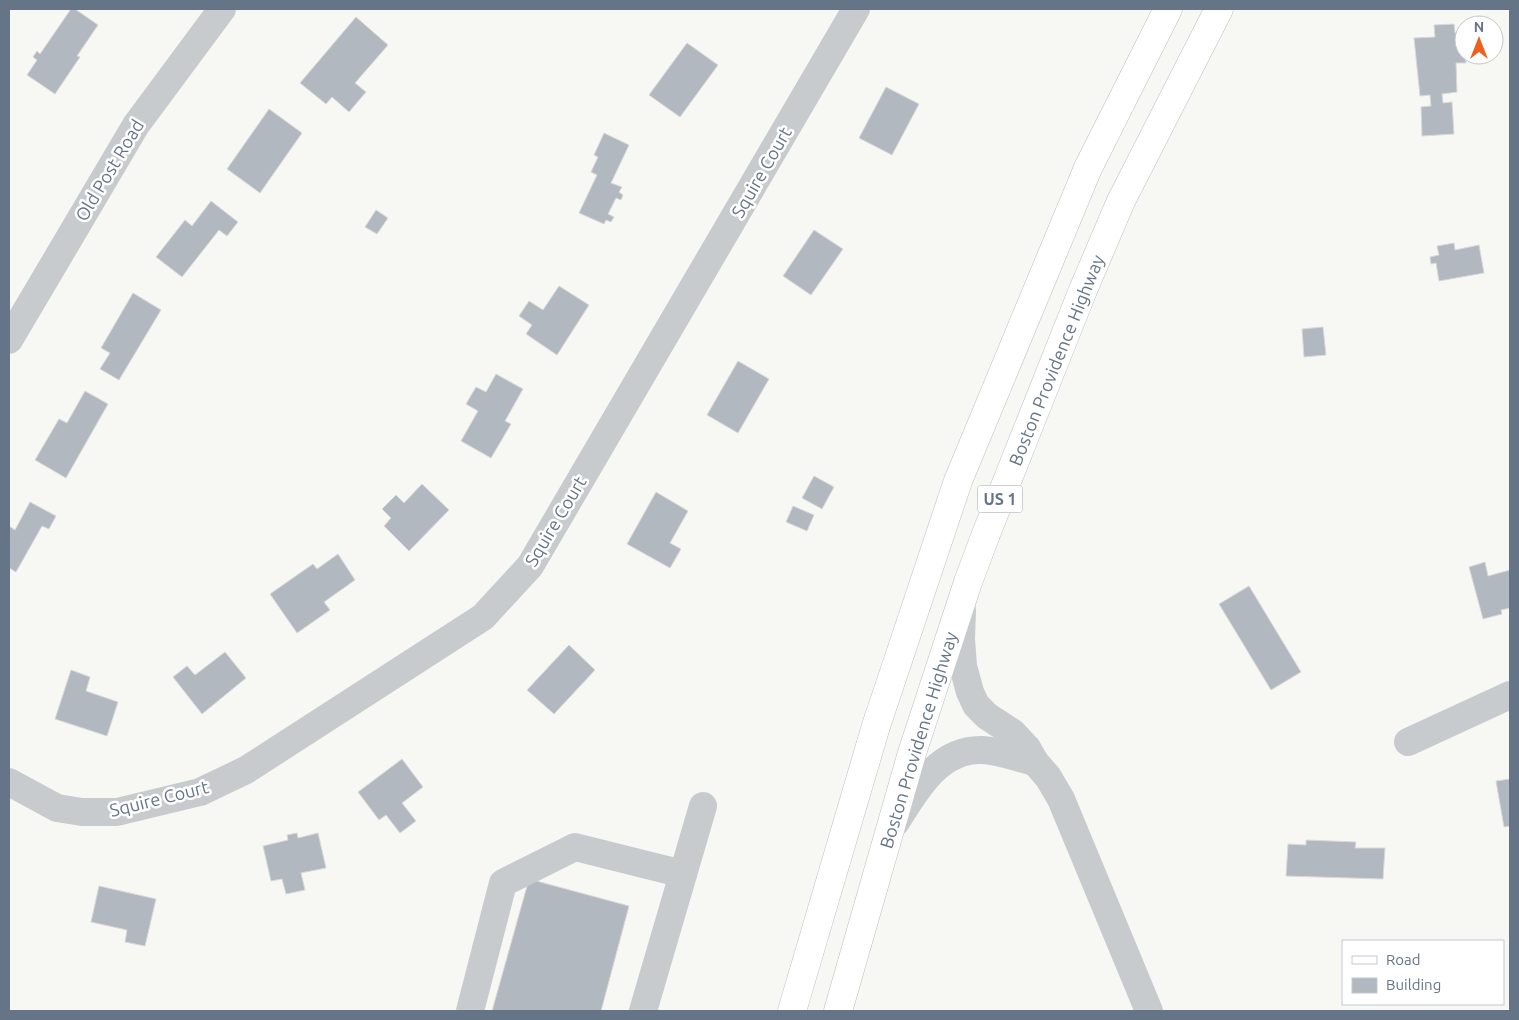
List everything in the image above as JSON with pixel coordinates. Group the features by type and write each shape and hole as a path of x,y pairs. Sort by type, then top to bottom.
{"main road":[{"name":"US 1","path":"792,1011 876,726 958,481 1088,168 1168,9"},
{"name":"Boston Providence Highway","path":"838,1011 912,753 986,534 1083,290 1121,201 1220,9"}],"street":[{"name":"Old Post Road","path":"9,340 136,124 222,9"},
{"name":"Squire Court","path":"9,782 57,808 82,812 117,812 200,792 246,770 483,617 530,566 856,9"},
{"path":"962,602 962,654 970,692 976,705 987,716 1013,733 1027,748 1061,799 1149,1011"},
{"path":"1408,742 1510,694"},
{"path":"889,833 917,788 948,758 961,752 985,750 1035,762"},
{"path":"643,1011 703,806"},
{"path":"470,1011 504,883 576,847 683,874"}],"building":[{"path":"71,9 75,9 98,25 77,56 80,57 55,94 27,75 37,60 33,57 37,51 40,54"},
{"path":"356,17 388,45 355,83 366,92 349,112 332,97 326,104 300,83"},
{"path":"1454,24 1454,65 1456,65 1457,92 1442,94 1443,103 1452,102 1454,134 1422,136 1421,107 1431,106 1430,95 1420,96 1414,38 1435,37 1434,25"},
{"path":"687,43 718,65 680,117 649,95"},
{"path":"886,87 919,104 892,155 859,138"},
{"path":"269,109 302,133 260,193 227,169"},
{"path":"604,133 629,145 611,183 622,187 619,192 623,195 621,200 616,198 608,214 614,217 611,222 606,220 604,224 579,213 597,175 591,172 598,157 594,155"},
{"path":"211,201 238,222 227,236 219,230 182,277 156,257 185,220 192,226"},
{"path":"376,210 388,218 377,234 365,227"},
{"path":"814,230 843,249 811,295 783,276"},
{"path":"1454,243 1455,250 1479,245 1484,273 1439,281 1436,263 1431,264 1430,257 1439,255 1437,246"},
{"path":"559,286 589,305 557,355 526,334 532,325 519,316 529,301 543,310"},
{"path":"133,293 161,310 119,380 100,369 110,353 101,348"},
{"path":"1323,327 1326,355 1304,357 1302,329"},
{"path":"738,361 769,379 738,433 707,415"},
{"path":"496,374 523,389 505,421 511,424 491,458 461,441 478,411 466,404 476,387 486,392"},
{"path":"85,391 108,404 66,478 35,460 59,419 67,423"},
{"path":"814,476 834,487 822,509 802,498"},
{"path":"422,484 449,510 409,551 384,526 391,518 382,509 396,495 404,503"},
{"path":"656,492 688,511 670,543 681,549 670,568 627,544"},
{"path":"30,502 56,516 49,529 42,526 16,572 9,568 9,526 15,530"},
{"path":"793,506 814,515 807,531 786,522"},
{"path":"338,554 355,580 324,602 330,610 297,633 270,594 313,564 317,569"},
{"path":"1485,562 1488,576 1510,570 1510,608 1501,610 1502,614 1483,619 1469,567"},
{"path":"1249,586 1301,672 1271,690 1219,604"},
{"path":"569,645 595,670 554,714 527,690"},
{"path":"225,652 246,678 202,714 173,677 187,666 195,675"},
{"path":"71,670 90,677 86,691 118,702 107,736 55,719"},
{"path":"402,759 423,787 402,803 416,821 400,833 386,815 379,820 358,792"},
{"path":"1510,779 1510,826 1504,827 1496,781"},
{"path":"297,833 298,838 318,833 326,868 301,873 305,890 286,894 282,879 271,881 263,846 288,840 287,835"},
{"path":"1306,840 1356,842 1355,848 1385,848 1383,879 1286,876 1288,844 1306,845"},
{"path":"529,879 629,906 601,1011 492,1011"},
{"path":"99,886 156,899 145,946 125,942 127,930 91,922"}]}
